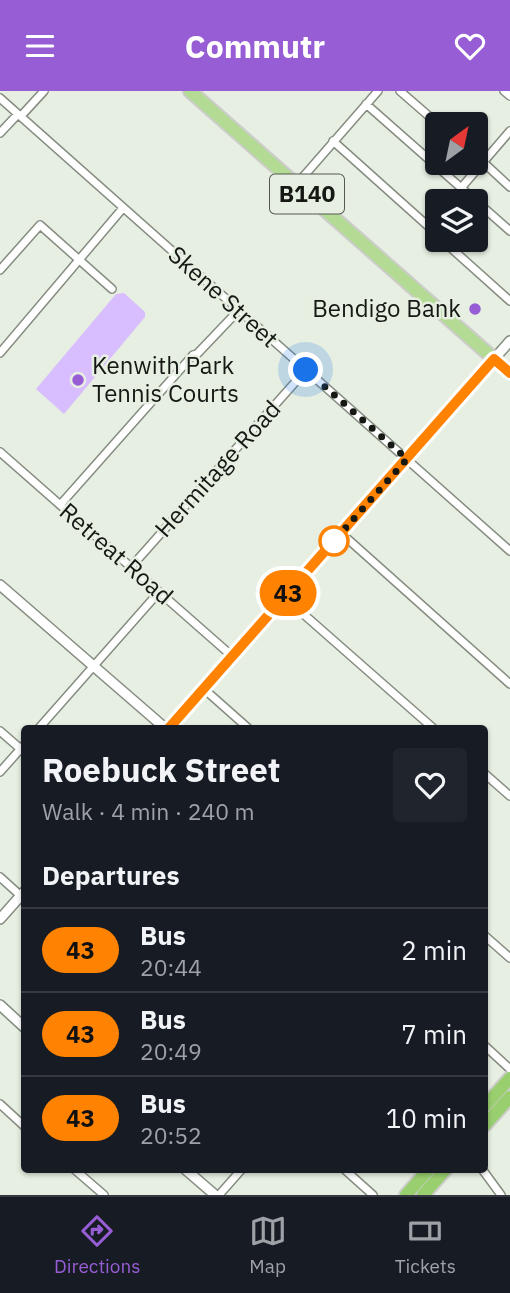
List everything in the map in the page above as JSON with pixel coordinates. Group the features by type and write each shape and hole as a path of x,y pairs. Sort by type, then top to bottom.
{"highway":[{"path":"488,1103 510,1078"},
{"path":"488,1122 510,1097"},
{"path":"406,1195 425,1173"},
{"path":"423,1195 442,1173"}],"main road":[{"name":"B140","path":"190,91 510,373"}],"street":[{"path":"0,133 44,91"},
{"path":"400,91 425,113"},
{"path":"504,91 510,96"},
{"path":"296,185 366,104 372,93"},
{"name":"Skene Street","path":"0,98 510,551"},
{"path":"366,104 510,232"},
{"path":"488,156 510,131"},
{"path":"333,141 425,223"},
{"path":"488,167 510,187"},
{"path":"461,188 472,175"},
{"path":"0,353 123,208"},
{"path":"0,270 40,225 112,289"},
{"path":"455,252 510,301"},
{"path":"60,505 192,355 197,354 238,310"},
{"path":"170,725 510,341"},
{"name":"Hermitage Road","path":"131,567 306,370"},
{"name":"Retreat Road","path":"0,452 232,656"},
{"path":"341,533 510,684"},
{"path":"0,585 163,725"},
{"path":"42,725 159,592"},
{"path":"284,597 430,725"},
{"path":"204,689 245,725"},
{"path":"0,731 21,747"},
{"path":"0,772 21,750"},
{"path":"488,777 510,796"},
{"path":"0,877 21,893"},
{"path":"0,919 21,896"},
{"path":"488,939 510,958"},
{"path":"0,1006 21,1024"},
{"path":"488,1049 510,1069"},
{"path":"0,1104 21,1123"},
{"path":"79,1173 104,1195"},
{"path":"190,1173 217,1195 238,1173"},
{"path":"348,1173 373,1195"},
{"path":"485,1173 501,1195"}],"shaded area":[{"path":"124,293 145,312 145,317 64,414 36,389 116,294"}],"bus line":[{"name":"43","path":"172,725 494,359 510,373"}],"place":[{"name":"Bendigo Bank","path":"475,309"},
{"name":"Kenwith Park Tennis Courts","path":"78,380"}],"route":[{"path":"306,370 407,459 334,541"}]}
